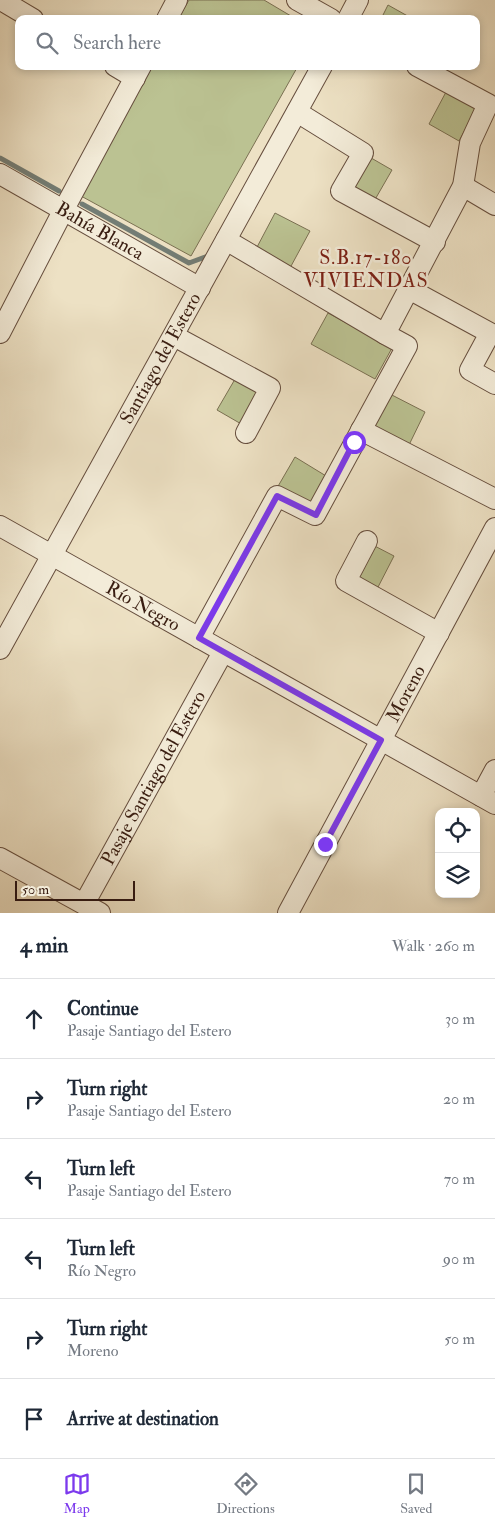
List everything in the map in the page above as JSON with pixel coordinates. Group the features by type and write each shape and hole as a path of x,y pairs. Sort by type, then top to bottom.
{"street":[{"path":"1,0 26,15"},
{"path":"169,15 178,0"},
{"path":"297,0 324,15"},
{"path":"350,15 358,0"},
{"name":"Santiago del Estero","path":"0,650 320,70"},
{"path":"385,334 463,186 470,143 488,104 424,70"},
{"path":"2,326 138,72"},
{"path":"297,112 363,153 341,192 435,242"},
{"name":"Bahía Blanca","path":"0,174 200,288"},
{"path":"463,186 495,205"},
{"path":"199,638 277,496 316,515 406,346 226,240"},
{"path":"410,289 490,333 470,370 495,384"},
{"path":"174,336 270,388 246,433"},
{"path":"361,430 495,499"},
{"name":"Río Negro","path":"0,526 488,800"},
{"name":"Moreno","path":"288,913 495,528"},
{"path":"367,541 346,581 439,632"},
{"name":"Pasaje Santiago del Estero","path":"92,908 223,652"},
{"path":"488,800 495,770"},
{"path":"0,858 92,908"}],"green space":[{"path":"189,0 264,0 289,15 180,15"},
{"path":"388,5 406,15 383,15"},
{"path":"150,70 296,70 191,256 81,196"},
{"path":"446,92 476,109 459,141 429,124"},
{"path":"366,155 392,170 373,203 347,188"},
{"path":"275,213 310,231 290,268 256,249"},
{"path":"328,313 392,348 375,379 311,344"},
{"path":"238,374 264,390 243,425 217,410"},
{"path":"388,393 425,412 408,447 371,428"},
{"path":"295,457 331,479 313,509 277,488"},
{"path":"367,542 394,556 376,591 349,577"}],"waterway":[{"path":"0,158 59,191"},
{"path":"82,204 189,263 208,256 210,253"}],"district":[{"name":"S.B.17-180 VIVIENDAS","path":"366,268"}],"route":[{"path":"325,844 381,740 199,638 277,496 316,515 354,442"}]}
